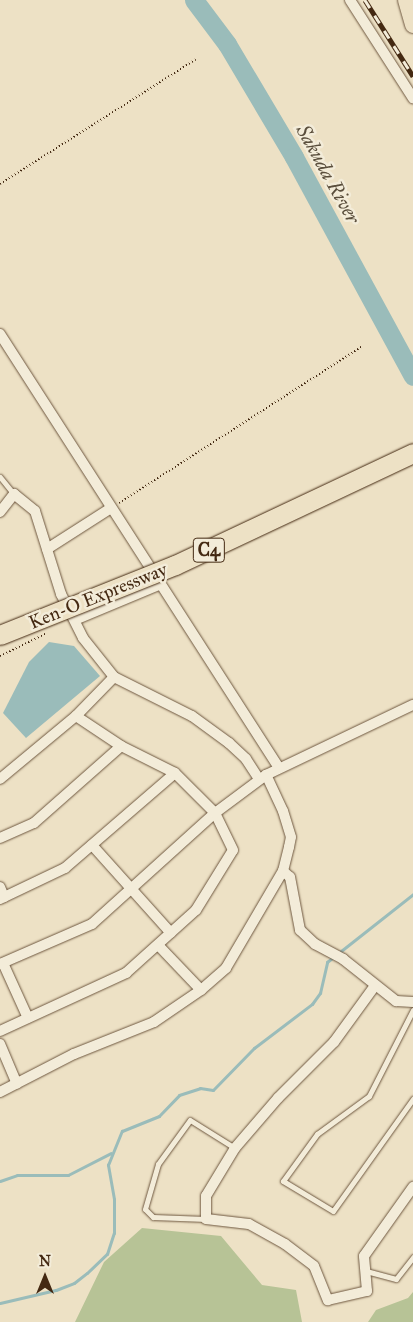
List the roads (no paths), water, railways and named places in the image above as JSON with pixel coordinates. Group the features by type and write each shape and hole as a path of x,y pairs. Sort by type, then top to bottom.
{"highway":[{"name":"Ken-O Expressway","path":"0,635 176,565 413,453"}],"main road":[{"path":"406,0 413,26"}],"street":[{"path":"350,0 413,98"},
{"path":"0,334 279,768"},
{"path":"0,512 14,494 34,511 61,594 88,646 114,677 192,716 229,743 263,777 291,837 283,871 226,968 202,990 154,1022 74,1054 0,1092"},
{"path":"47,549 111,508"},
{"path":"75,620 161,584"},
{"path":"0,779 76,716 114,677"},
{"path":"28,1018 2,964 92,924 215,813 263,777 413,705"},
{"path":"0,1031 126,973 196,910 233,850 215,813 175,773 121,746 76,716"},
{"path":"0,838 34,823 121,746"},
{"path":"0,887 2,898 65,868 175,773"},
{"path":"92,845 130,890 171,933"},
{"path":"283,871 290,877 300,930 315,944 342,959 374,987 396,1001 413,1002"},
{"path":"158,945 202,990"},
{"path":"374,987 334,1042 278,1098 236,1148 206,1196 206,1219 249,1224 285,1244 314,1266 328,1300 367,1291 364,1256 413,1187"},
{"path":"0,1044 17,1084"}],"lane":[{"path":"0,477 14,494"},
{"path":"413,1010 369,1096 317,1134 284,1180 333,1211 413,1099"},
{"path":"206,1219 153,1217 145,1209 158,1164 190,1120 236,1148"},
{"path":"365,1271 396,1279 413,1257"}],"water":[{"path":"49,642 74,646 100,676 26,738 3,713 29,662"}],"waterway":[{"name":"Sakuda River","path":"194,0 227,44 294,157 413,376"},
{"path":"0,1303 56,1290 74,1283 107,1254 114,1233 114,1199 108,1165 122,1131 159,1116 179,1095 200,1088 213,1090 254,1048 312,1004 320,993 327,962 413,894"},
{"path":"0,1181 17,1175 68,1175 111,1153"}],"railway":[{"path":"365,0 413,76"}]}
